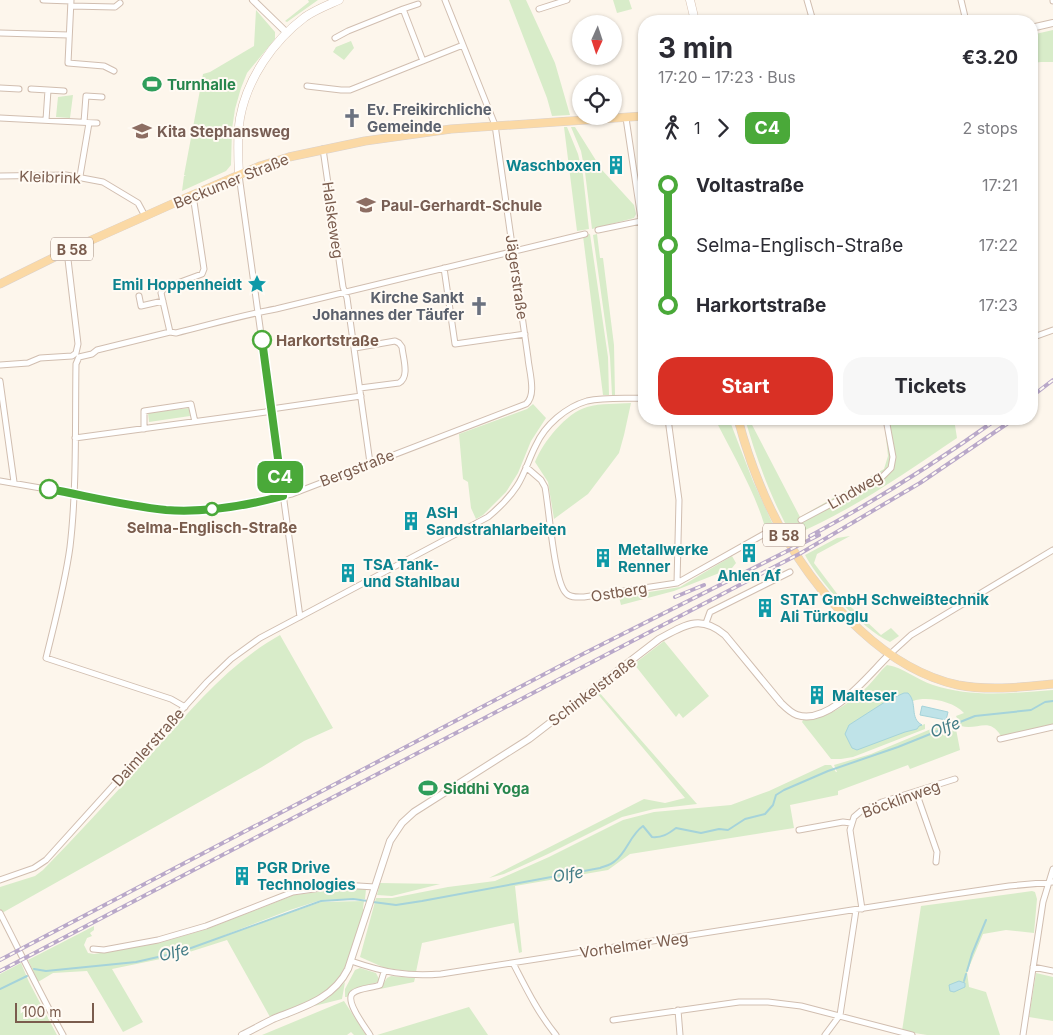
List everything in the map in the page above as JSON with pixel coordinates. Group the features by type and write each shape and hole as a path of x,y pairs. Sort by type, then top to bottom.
{"main road":[{"path":"239,175 239,129 247,92 254,76 287,33 306,17 339,0"},
{"path":"690,0 694,15"},
{"name":"Beckumer Straße","path":"0,284 145,216 272,162 323,149 408,135 495,125 638,117"},
{"name":"B 58","path":"740,425 763,493 781,530 802,565 832,603 889,655 929,676 959,685 993,688 1053,684"}],"street":[{"path":"43,0 115,7 120,3"},
{"path":"253,0 287,33"},
{"name":"Jägerstraße","path":"445,0 495,125 532,394 530,400"},
{"path":"539,8 568,0"},
{"path":"807,0 811,15"},
{"path":"960,0 964,15"},
{"path":"71,2 68,64 104,66 114,71"},
{"path":"335,38 366,23 418,4"},
{"path":"403,10 424,61"},
{"path":"1038,26 1053,23"},
{"path":"0,33 69,35"},
{"path":"307,86 350,90 463,45"},
{"path":"0,88 19,89"},
{"path":"31,89 64,91"},
{"path":"46,120 48,90"},
{"path":"80,176 87,122 86,96 102,97"},
{"path":"0,118 97,123"},
{"path":"626,118 638,199"},
{"name":"Halskeweg","path":"323,149 347,298 370,463"},
{"path":"239,175 300,617"},
{"name":"Kleibrink","path":"0,176 80,176 103,182 132,199 141,207 145,216"},
{"path":"170,332 161,293 164,288 202,274 204,268 193,195"},
{"path":"598,230 638,222"},
{"path":"0,365 28,363 40,358 92,354 97,350 170,332 176,333 585,234"},
{"path":"67,251 78,344 72,529 67,568 46,658 171,699 185,706"},
{"path":"444,268 455,344 524,334"},
{"path":"139,296 141,306 164,301"},
{"path":"1038,335 1053,330"},
{"path":"354,348 395,342 399,343 402,347 405,376 403,380 399,383 360,388"},
{"path":"0,381 14,482"},
{"path":"75,438 266,412 271,409 361,396"},
{"name":"Daimlerstraße","path":"0,880 34,868 46,860 207,682 231,659 260,638 488,517 506,501 518,485 537,442 552,422 572,407 586,402 638,398"},
{"name":"Bergstraße","path":"0,481 14,482 148,508 186,510 243,504 283,496 526,404 530,400"},
{"path":"144,429 144,411 191,404 195,422"},
{"path":"669,425 678,500 677,583"},
{"name":"Lindweg","path":"801,520 882,477 891,468 893,457 887,425"},
{"name":"Ostberg","path":"526,468 541,480 545,487 557,570 561,587 570,596 584,598 677,583 766,533"},
{"path":"790,572 710,612 706,623 715,627 725,636 791,711 804,716 812,716 827,710 858,689 889,655 911,635 1053,550"},
{"name":"Schinkelstraße","path":"351,962 390,841 402,823 414,812 529,739 659,640 687,625 706,623"},
{"path":"1000,739 1053,727"},
{"name":"Böcklinweg","path":"840,1015 859,909 851,823 854,817 861,811 882,802 955,779"},
{"path":"916,792 937,852 936,862"},
{"name":"Böcklinweg","path":"800,830 843,822 851,823"},
{"path":"1023,1035 1043,902 1053,869"},
{"name":"Vorhelmer Weg","path":"351,962 384,972 426,976 1009,886 1050,882"},
{"path":"93,948 104,950 158,940 206,926 293,892 342,885 375,887"},
{"path":"0,913 27,964 32,979 63,1035"},
{"path":"242,1035 326,996 340,982 351,962"},
{"path":"513,962 530,996 556,1035"},
{"path":"1033,966 1053,971"},
{"path":"370,1035 351,1003 350,997 354,992 380,985 384,972"},
{"path":"613,1020 739,1002 768,1002 801,1006 912,1035"},
{"path":"678,1010 680,1035"},
{"path":"826,1035 840,1015"}],"green space":[{"path":"308,0 318,0 287,22 285,21 309,2"},
{"path":"509,0 526,0 555,63 570,115 552,116 547,98"},
{"path":"613,0 629,0 632,9 617,13"},
{"path":"256,10 275,32 275,39 247,73 241,88 232,129 231,165 226,171 182,191 203,74 210,72 254,46"},
{"path":"1053,30 1053,62 1038,62 1038,33"},
{"path":"351,41 354,48 344,60 333,52 336,47"},
{"path":"73,95 70,118 56,117 58,97"},
{"path":"564,127 567,127 578,154 583,175 589,229 577,231"},
{"path":"571,127 575,127 602,170 634,205 636,214 634,218 592,229 581,151"},
{"path":"590,234 608,357 609,395 603,395 583,236"},
{"path":"597,234 600,258 603,258 614,345 615,395 612,395 610,357 593,235"},
{"path":"631,403 619,453 588,494 554,519 548,482 535,462 549,437 563,422 579,410 598,405"},
{"path":"533,404 546,418 531,441 518,473 506,492 483,515 476,519 471,508 468,482 463,479 459,434 527,409"},
{"path":"189,408 190,416 149,422 148,413"},
{"path":"718,425 731,425 753,481 781,542 770,547 763,539 767,536 763,522 745,477"},
{"path":"747,425 752,425 800,517 884,469 888,456 885,425 955,425 957,438 856,503 792,536 777,508"},
{"path":"850,536 817,554 814,563 838,595 881,635 891,628 899,636 890,642 854,616 842,604 805,555 837,538"},
{"path":"732,556 736,563 732,568 674,591 621,605 619,597 680,587"},
{"path":"280,635 333,728 304,741 262,767 2,913 0,909 0,887 35,876 43,870 228,672"},
{"path":"664,641 709,696 683,718 679,713 676,717 634,664"},
{"path":"887,665 899,668 933,685 963,692 993,694 1053,690 1053,724 1001,736 996,730 987,725 961,726 956,716 964,713 953,705 932,699 913,701 911,697 898,695 849,725 905,732 917,729 925,724 925,729 853,757 831,759 802,722 803,720 821,717 846,704 868,686"},
{"path":"598,691 697,804 654,809 622,817 548,854 504,874 489,878 644,799 665,803 685,798 596,692"},
{"path":"955,719 959,728 956,729 960,750 910,769 908,765 838,791 838,795 790,805 794,828 630,854 608,870 515,886 522,952 519,953 514,923 422,943 416,972 385,968 360,957 376,898 392,898 448,887 495,881 549,857 623,820 654,812 731,805 769,791 825,765 831,765 837,772 834,765 871,754"},
{"path":"380,883 440,884 392,896 377,895"},
{"path":"342,889 366,889 365,899 321,900 225,935 321,902 364,901 363,909 365,910 349,960 336,981 311,1001 270,1017 227,940 180,955 112,969 143,1022 123,1032 87,971 53,973 38,982 28,960 94,926 94,930 90,933 92,936 87,938 84,945 88,953 94,954 159,943 207,929 294,895"},
{"path":"1035,892 1037,899 1034,933 1006,930 983,934 967,972 969,987 986,992 1000,1035 927,1035 902,1031 921,906"},
{"path":"21,963 57,1035 0,1035 0,974"},
{"path":"360,968 376,973 379,979 378,982 353,989 345,997 345,989 355,970"},
{"path":"1036,973 1053,977 1053,1021 1029,1017"},
{"path":"391,976 415,978 414,982 380,989 387,978"},
{"path":"345,982 342,999 314,1006 329,997"},
{"path":"344,1001 366,1035 354,1035 351,1032 347,1035 262,1035"},
{"path":"469,1007 488,1035 377,1035"}],"water":[{"path":"908,693 911,697 914,714 922,725 917,729 857,750 852,748 845,734 849,725 888,700"},
{"path":"922,706 948,712 946,720 920,715"},
{"path":"959,981 965,983 965,987 954,992 950,991 949,985"}],"waterway":[{"name":"Olfe","path":"373,902 396,905 600,868 612,864 623,853 635,834 643,826 652,837 665,835 676,828 701,833 719,829 728,830 745,819 765,814 773,805 776,795 784,790 828,771 898,747 975,716 1031,710 1045,702 1053,701"},
{"name":"Olfe","path":"34,969 46,971 136,962 180,952 321,901 353,899 368,901"},
{"path":"967,971 986,920"},
{"path":"964,981 966,974"},
{"path":"0,989 27,976"}],"railway":[{"path":"1038,392 1053,380"},
{"path":"810,536 905,480 988,425"},
{"path":"0,971 801,553 920,483 1005,425"},
{"path":"0,960 579,656 819,535"},
{"path":"675,597 704,585"}],"bus line":[{"name":"C4","path":"49,489 167,510 201,510 283,496 262,340"}],"place":[{"name":"Turnhalle","path":"152,84"},
{"name":"Ev. Freikirchliche Gemeinde","path":"352,118"},
{"name":"Kita Stephansweg","path":"142,131"},
{"name":"Waschboxen","path":"616,165"},
{"name":"Paul-Gerhardt-Schule","path":"366,205"},
{"name":"Emil Hoppenheidt","path":"257,284"},
{"name":"Kirche Sankt Johannes der Täufer","path":"479,306"},
{"name":"Harkortstraße","path":"262,340"},
{"name":"Selma-Englisch-Straße","path":"212,509"},
{"name":"ASH Sandstrahlarbeiten","path":"411,521"},
{"name":"Ahlen Af","path":"749,553"},
{"name":"Metallwerke Renner","path":"603,558"},
{"name":"TSA Tank- und Stahlbau","path":"348,573"},
{"name":"STAT GmbH Schweißtechnik Ali Türkoglu","path":"765,608"},
{"name":"Malteser","path":"817,695"},
{"name":"Siddhi Yoga","path":"428,788"},
{"name":"PGR Drive Technologies","path":"242,876"}]}
